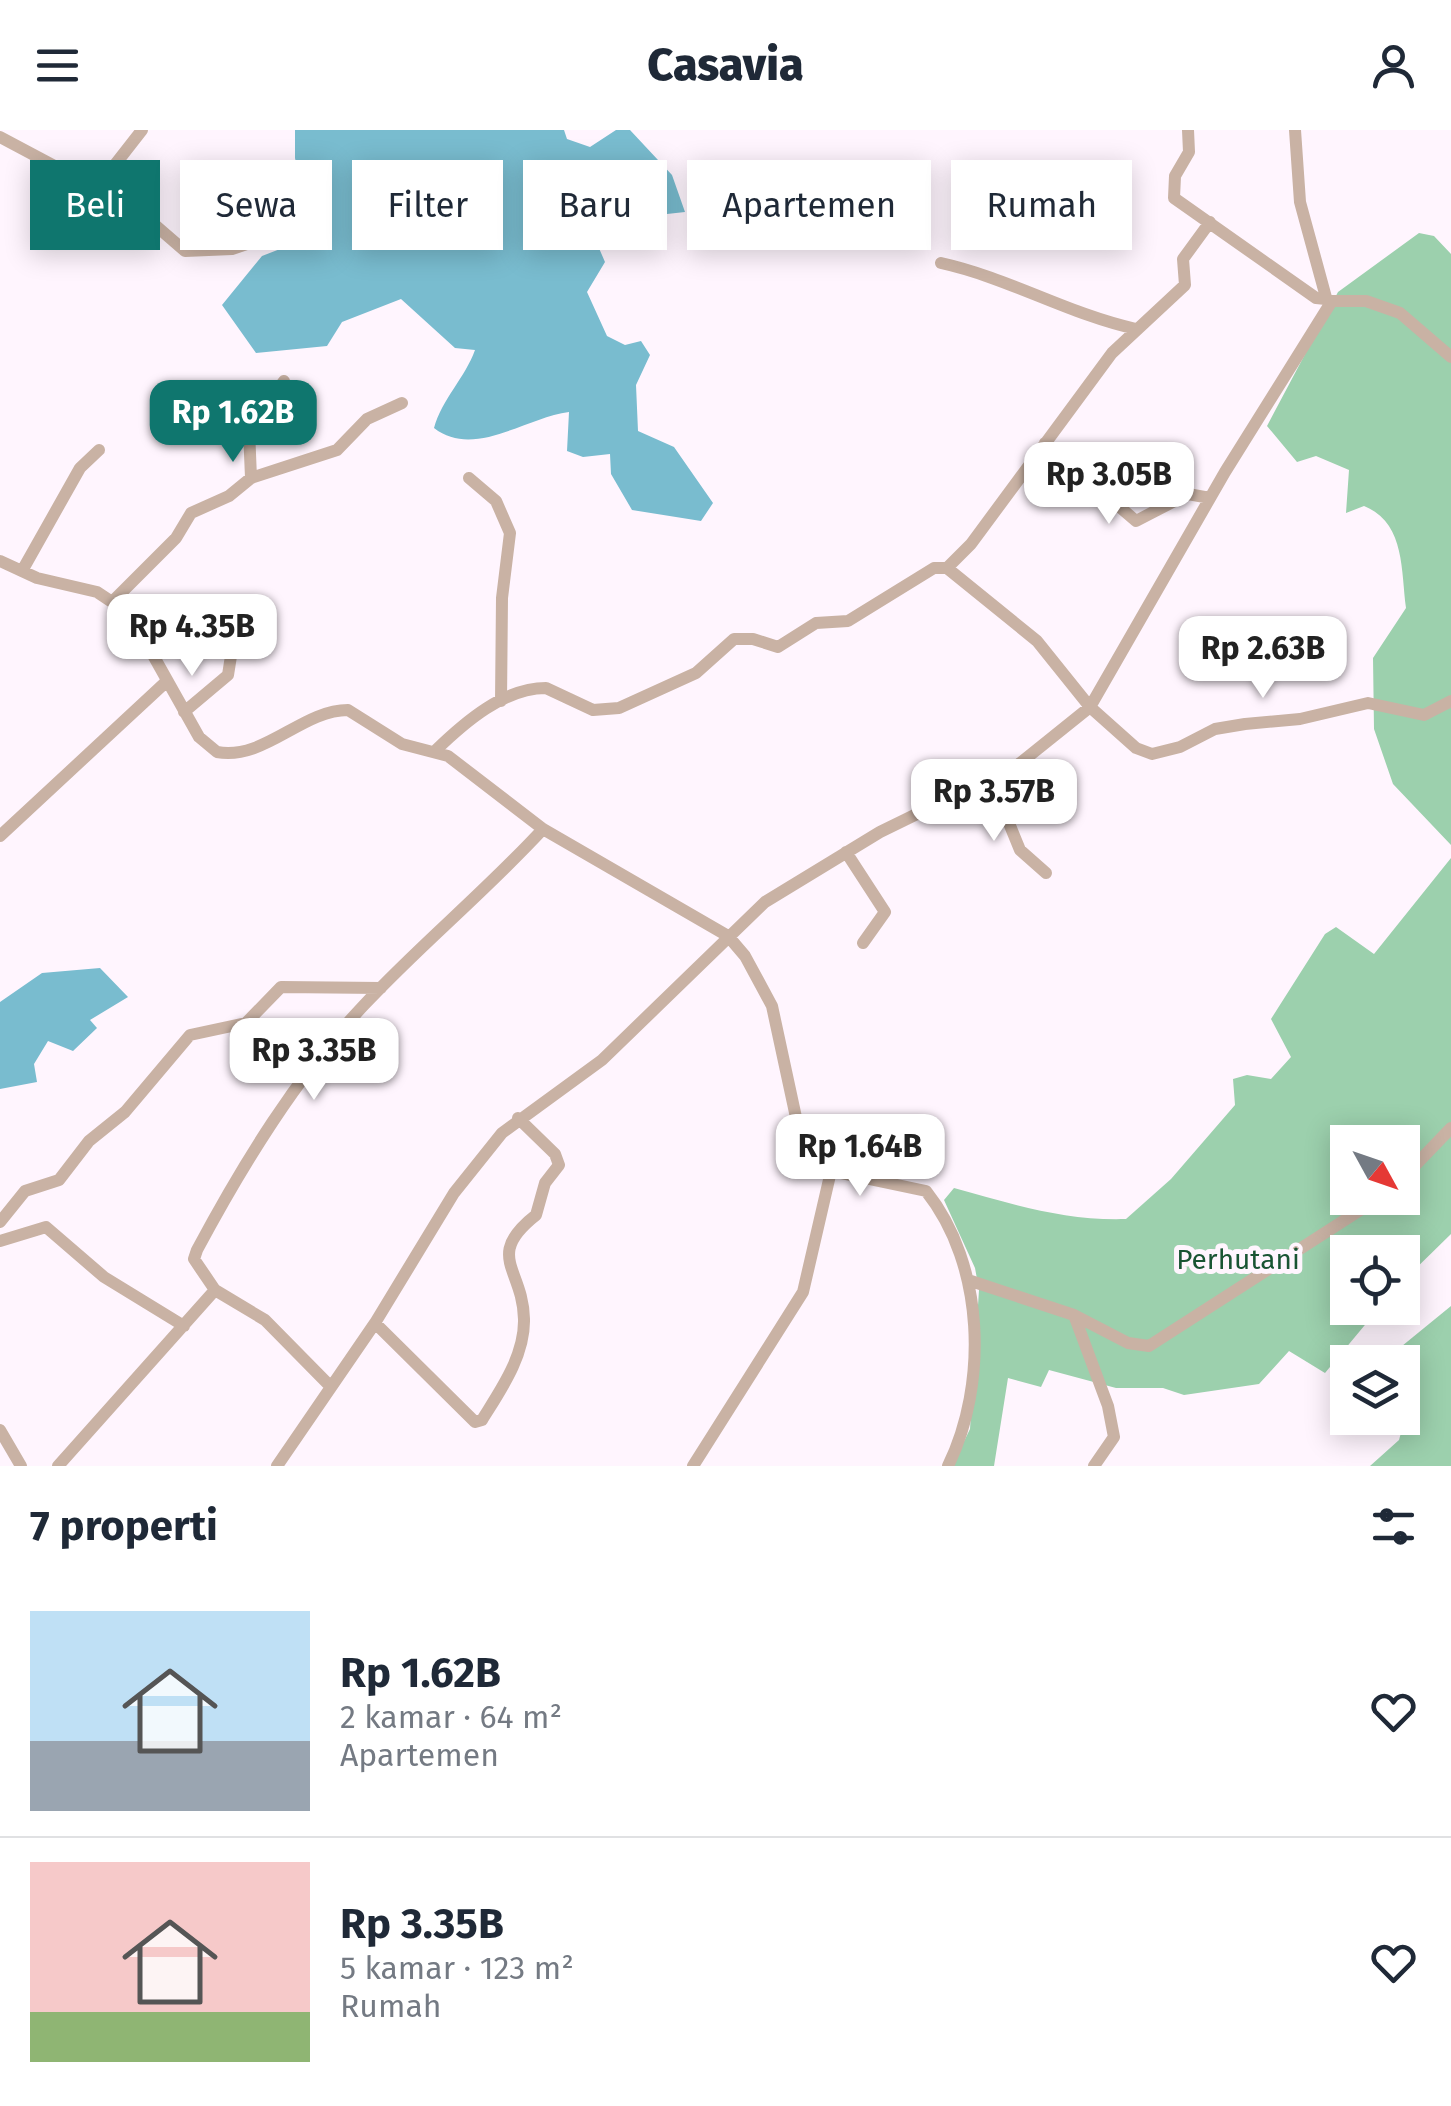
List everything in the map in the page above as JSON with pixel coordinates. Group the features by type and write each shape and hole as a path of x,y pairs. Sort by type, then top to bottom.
{"street":[{"path":"119,160 142,130"},
{"path":"1188,130 1189,152 1174,176 1172,194 1316,298 1366,300 1400,313 1451,357"},
{"path":"278,1466 375,1323 469,1171 518,1118 602,1060 766,902 846,852 1033,755 1090,707 1328,301 1300,202 1295,130"},
{"path":"0,137 43,160"},
{"path":"436,750 462,725 501,701 546,688 593,710 620,708 696,672 734,639 754,639 778,647 816,623 848,621 927,570 947,568 970,544 1088,384 1136,329 1184,285 1183,259 1210,222"},
{"path":"160,231 180,247"},
{"path":"186,250 222,250"},
{"path":"941,263 1006,283 1087,317 1136,329"},
{"path":"251,478 249,428 284,382"},
{"path":"113,601 176,538 191,513 229,496 251,478 337,450 367,419 402,403"},
{"path":"1045,443 1136,522 1188,494 1210,498"},
{"path":"22,571 80,468 99,450"},
{"path":"470,478 496,502 510,532 502,598 501,701"},
{"path":"0,561 50,582 78,585 113,601 142,629 184,712 209,747 226,754 266,743 336,710 360,715 402,744 436,750 543,829 728,936 756,976 777,1021 805,1160 831,1171 926,1191 939,1208 971,1281 974,1320 968,1418 948,1466"},
{"path":"947,568 1038,641 1090,707 1136,748 1159,754 1216,729 1300,719 1368,704 1424,714 1451,701"},
{"path":"184,712 228,675 231,656"},
{"path":"0,836 167,680"},
{"path":"980,783 1002,806 1020,850 1046,873"},
{"path":"331,1387 266,1320 215,1290 194,1259 231,1186 316,1062 382,988 484,892 543,829"},
{"path":"846,852 885,912 863,943"},
{"path":"0,1222 25,1191 59,1180 89,1141 124,1112 190,1035 246,1023 280,986 382,988"},
{"path":"375,1323 441,1392 475,1422 482,1420 512,1371 524,1326 510,1242 520,1225 536,1214 545,1183 559,1165 554,1154 518,1118"},
{"path":"1420,1161 1451,1128"},
{"path":"692,1466 763,1348 804,1292 831,1171"},
{"path":"971,1281 1074,1314 1128,1343 1149,1346 1353,1215"},
{"path":"0,1241 46,1227 104,1276 184,1326"},
{"path":"58,1466 215,1290"},
{"path":"1074,1314 1108,1406 1114,1436 1094,1466"},
{"path":"0,1430 21,1466"}],"green space":[{"path":"1419,233 1434,236 1451,254 1451,845 1393,784 1374,729 1373,658 1406,608 1394,535 1377,513 1364,506 1346,513 1349,470 1316,456 1297,462 1267,426 1338,292"},
{"name":"Perhutani","path":"1451,858 1451,1234 1420,1264 1420,1235 1330,1235 1330,1325 1365,1325 1348,1345 1330,1345 1330,1367 1325,1373 1289,1351 1259,1384 1184,1395 1163,1388 1116,1388 1049,1370 1041,1387 1008,1378 994,1466 952,1466 970,1429 979,1290 975,1268 944,1200 954,1188 1060,1214 1126,1219 1171,1179 1235,1105 1233,1079 1247,1075 1271,1079 1291,1057 1271,1019 1325,934 1336,927 1374,954"},
{"path":"1451,1306 1451,1466 1370,1466 1400,1435 1420,1435 1420,1345 1403,1345"}],"water":[{"path":"295,130 564,130 567,139 590,147 616,130 630,130 658,160 523,160 523,250 600,250 605,262 587,292 607,336 625,345 641,341 650,355 636,385 638,431 674,447 713,503 701,521 632,510 611,474 610,454 583,457 567,451 569,412 482,438 449,436 434,428 475,350 455,348 401,299 342,322 327,346 256,353 222,305 262,256 277,250 332,250 332,160 295,158"},
{"path":"667,170 672,175 685,212 667,214"},
{"path":"100,968 128,997 90,1020 97,1028 73,1051 48,1041 34,1064 37,1082 0,1089 0,1002 42,973"}]}
